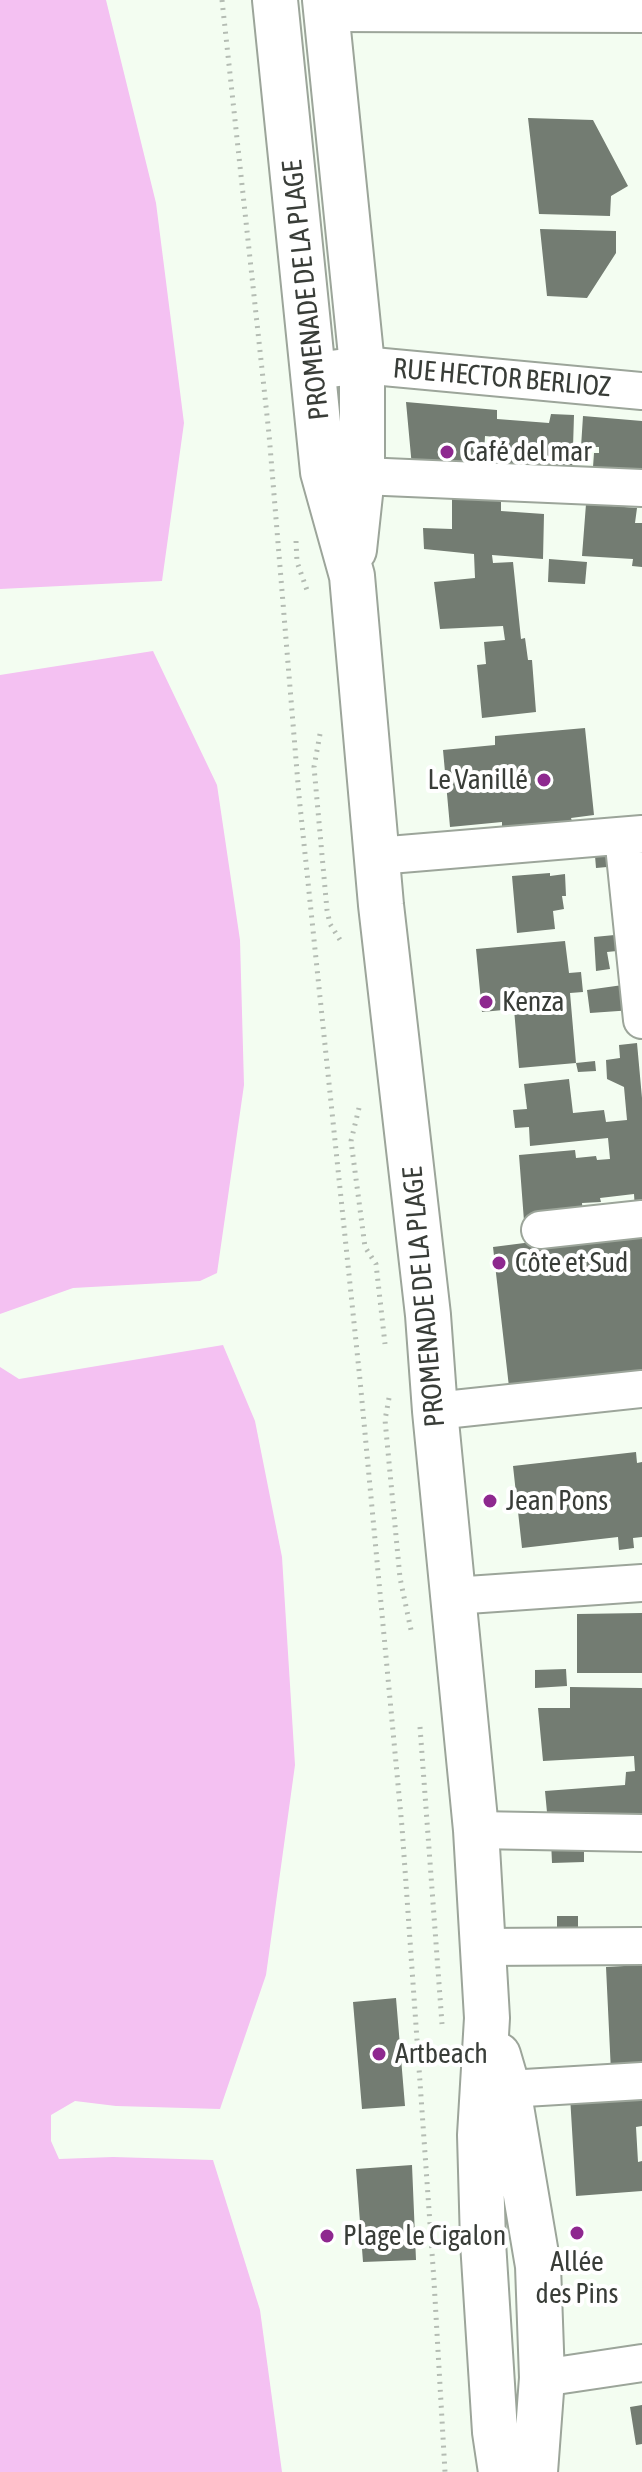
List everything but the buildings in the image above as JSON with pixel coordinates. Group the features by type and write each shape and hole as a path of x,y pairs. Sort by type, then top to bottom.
{"main road":[{"name":"PROMENADE DE LA PLAGE","path":"275,0 323,472 352,576 377,856 428,1315 476,1830 487,2018 480,2135 483,2242 495,2432 501,2472"},
{"name":"PROMENADE DE LA PLAGE","path":"326,6 362,365 362,476 352,576"},
{"name":"PROMENADE DE LA PLAGE","path":"487,2018 508,2089 538,2266 542,2378 535,2472"},
{"path":"483,2242 510,2303 517,2364 542,2378"}],"street":[{"path":"326,6 642,14"},
{"name":"RUE HECTOR BERLIOZ","path":"315,371 362,365 642,391"},
{"path":"362,476 642,488"},
{"path":"377,856 632,835 642,1020"},
{"path":"540,1230 642,1219"},
{"path":"435,1411 642,1389"},
{"path":"453,1596 642,1583"},
{"path":"476,1830 642,1833"},
{"path":"482,1947 642,1946"},
{"path":"508,2089 642,2081"},
{"path":"542,2378 642,2363"}],"path":[{"path":"222,0 269,434 299,796 360,1380 402,1827 445,2472"},
{"path":"295,533 297,562 308,591 309,605"},
{"path":"319,723 321,737 314,767 327,910 330,924 342,944"},
{"path":"358,1098 359,1113 351,1141 365,1247 376,1264 385,1351"},
{"path":"389,1391 385,1420 400,1578 414,1642"},
{"path":"420,1720 442,2034"}],"shaded area":[{"path":"0,0 106,0 156,203 184,423 162,581 0,589"},
{"path":"153,651 217,785 240,940 244,1085 217,1273 200,1281 73,1288 0,1314 0,675"},
{"path":"223,1345 255,1421 282,1557 295,1765 266,1975 220,2109 116,2106 75,2101 51,2115 51,2141 59,2159 213,2160 260,2310 282,2472 0,2472 0,1367 19,1379"}],"place":[{"name":"Café del mar","path":"447,452"},
{"name":"Le Vanillé","path":"544,780"},
{"name":"Kenza","path":"486,1002"},
{"name":"Côte et Sud","path":"499,1263"},
{"name":"Jean Pons","path":"490,1501"},
{"name":"Artbeach","path":"379,2054"},
{"name":"Allée des Pins","path":"577,2233"},
{"name":"Plage le Cigalon","path":"327,2236"}]}
